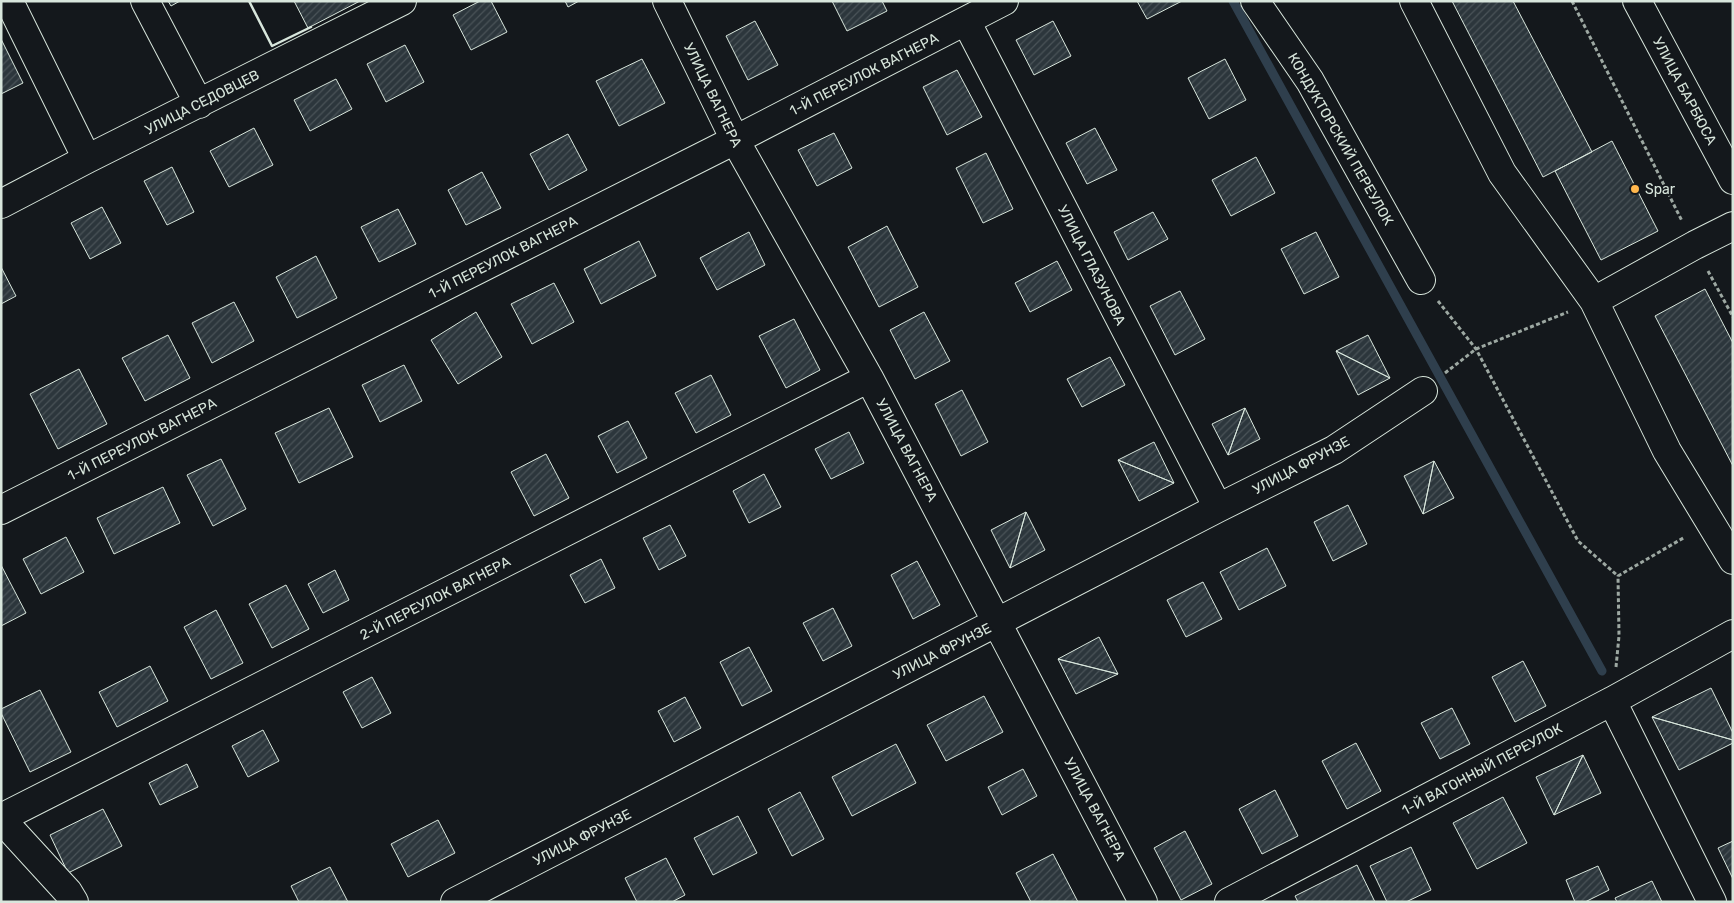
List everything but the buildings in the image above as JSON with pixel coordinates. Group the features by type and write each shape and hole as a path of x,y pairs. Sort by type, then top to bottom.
{"street":[{"path":"9,1 87,159"},
{"path":"144,1 199,104"},
{"name":"УЛИЦА СЕДОВЦЕВ","path":"1,204 402,1"},
{"name":"УЛИЦА ВАГНЕРА","path":"667,1 734,140 869,378 1143,902"},
{"name":"1-Й ПЕРЕУЛОК ВАГНЕРА","path":"1,510 734,140 1004,1"},
{"name":"КОНДУКТОРСКИЙ ПЕРЕУЛОК","path":"1256,1 1310,81 1421,280"},
{"path":"1414,1 1502,173 1594,301 1667,451 1733,560"},
{"name":"УЛИЦА БАРБЮСА","path":"1637,1 1722,138 1733,180"},
{"name":"УЛИЦА ГЛАЗУНОВА","path":"966,21 1218,508"},
{"path":"1594,301 1733,226"},
{"name":"2-Й ПЕРЕУЛОК ВАГНЕРА","path":"1,819 869,378"},
{"name":"УЛИЦА ФРУНЗЕ","path":"455,902 1334,450 1422,391"},
{"name":"1-Й ВАГОННЫЙ ПЕРЕУЛОК","path":"1229,902 1612,701 1733,634"},
{"path":"1612,701 1712,902"},
{"path":"1,819 68,892 74,902"}],"path":[{"path":"1572,1 1695,246 1733,317"},
{"path":"1421,280 1476,349 1578,541 1618,576 1619,636 1612,701"},
{"path":"1422,391 1476,349 1594,301"},
{"path":"1618,576 1710,523"}],"waterway":[{"path":"1233,1 1602,671"}],"wall":[{"path":"249,1 272,46 311,27"}],"place":[{"name":"Spar","path":"1635,189"}]}
